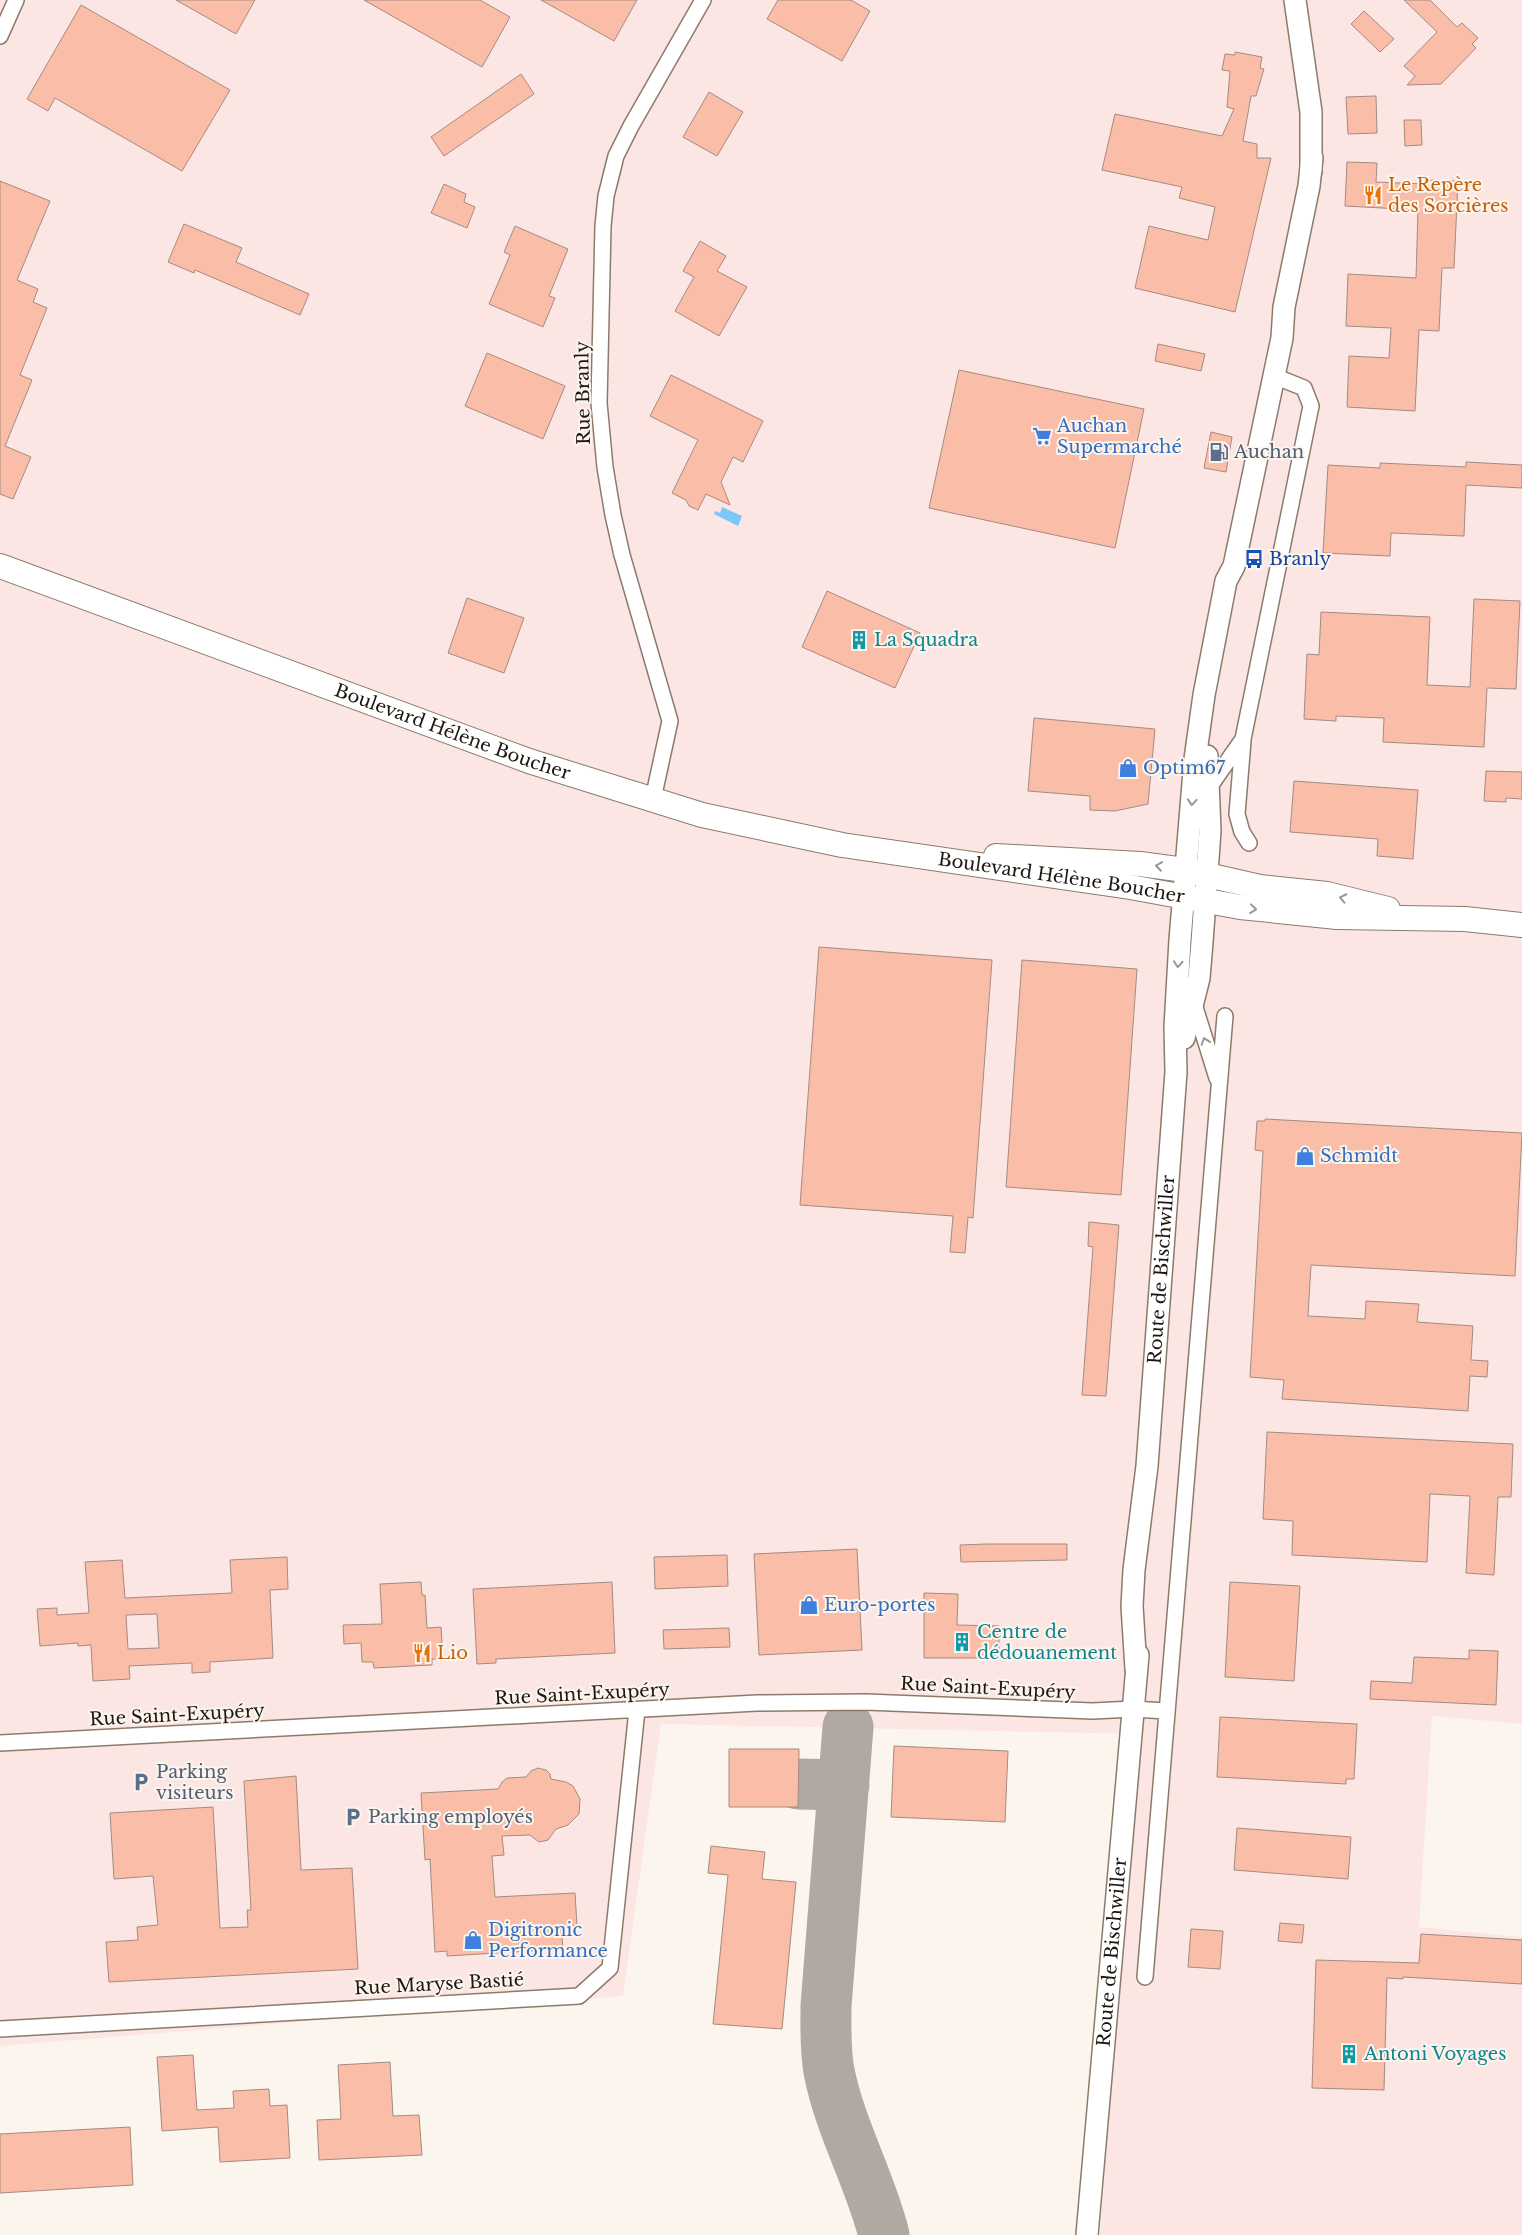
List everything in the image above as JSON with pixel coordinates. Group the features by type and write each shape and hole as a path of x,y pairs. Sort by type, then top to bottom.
{"main road":[{"name":"Boulevard Hélène Boucher","path":"0,566 529,761 702,815 842,845 917,858 1245,908 1337,917 1442,919"},
{"name":"Boulevard Hélène Boucher","path":"917,858 1023,856 1140,864 1196,872 1252,886 1327,894 1407,914 1442,919"},
{"path":"1442,919 1493,921 1522,925"}],"street":[{"path":"0,36 16,0"},
{"name":"Rue Branly","path":"653,799 670,721 622,555 605,467 599,403 603,226 606,196 616,156 631,126 703,0"},
{"name":"Route de Bischwiller","path":"1087,2235 1134,1709 1136,1668 1132,1600 1136,1550 1147,1466 1176,1072 1175,1027 1194,899 1202,704 1226,581 1234,566 1283,332 1294,309 1299,286 1310,206 1312,158 1310,112 1295,0"},
{"path":"1249,843 1242,832 1237,814 1243,739 1311,406 1304,388 1274,376"},
{"name":"Route de Bischwiller","path":"1196,872 1210,831 1207,752 1209,726 1237,578 1234,566"},
{"path":"1208,789 1243,739"},
{"name":"Route de Bischwiller","path":"1176,1072 1199,978 1194,899"},
{"path":"1193,1001 1218,1082"},
{"path":"1145,1977 1218,1082 1225,1016"},
{"name":"Rue Saint-Exupéry","path":"0,1743 757,1704 866,1702 1093,1711 1134,1709 1166,1711"},
{"name":"Rue Maryse Bastié","path":"0,2029 579,1996 610,1968 636,1710"}],"shaded area":[{"path":"0,0 1522,0 1522,1724 1432,1716 1419,1927 1522,1937 1522,2235 1100,2235 1139,1734 661,1724 623,1996 0,2046"}],"water":[{"path":"722,507 742,516 738,526 714,514 715,511 720,513"}],"building":[{"path":"176,0 255,0 236,34"},
{"path":"364,0 480,0 510,17 482,67"},
{"path":"541,0 637,0 614,41"},
{"path":"778,0 851,0 870,11 842,61 767,19"},
{"path":"1404,0 1430,0 1457,27 1462,23 1478,38 1472,44 1476,48 1441,84 1407,85 1415,76 1404,66 1437,32"},
{"path":"81,5 230,90 182,171 55,98 48,111 27,99"},
{"path":"1364,11 1394,39 1380,52 1351,24"},
{"path":"1235,52 1262,57 1260,68 1264,69 1256,96 1251,96 1243,141 1257,144 1257,158 1271,158 1235,312 1135,288 1149,226 1208,240 1215,207 1179,198 1182,187 1102,170 1115,114 1222,136 1234,109 1227,107 1230,71 1222,70 1225,54 1235,55"},
{"path":"521,74 534,94 444,156 431,137"},
{"path":"709,92 743,112 717,156 683,137"},
{"path":"1376,96 1377,133 1348,134 1346,97"},
{"path":"1404,120 1421,120 1422,145 1405,146"},
{"path":"1347,162 1377,163 1376,182 1425,184 1425,180 1458,181 1454,268 1442,268 1439,331 1419,330 1415,411 1347,407 1349,356 1389,358 1391,328 1346,326 1348,274 1416,278 1418,210 1345,206"},
{"path":"0,181 50,201 17,280 38,289 33,302 47,308 20,375 32,380 5,446 31,457 13,499 0,494"},
{"path":"444,184 466,194 464,202 475,207 467,228 431,213"},
{"path":"184,224 242,248 236,262 309,294 300,315 195,270 194,273 168,262"},
{"path":"515,226 568,249 549,296 555,298 543,327 489,304 510,255 504,252"},
{"path":"700,241 726,256 717,271 747,287 719,336 675,311 694,277 683,271"},
{"path":"1158,344 1205,354 1201,371 1155,361"},
{"path":"487,353 565,386 543,439 465,406"},
{"name":"Auchan Supermarché","path":"959,370 1144,409 1115,548 929,508"},
{"path":"671,375 763,421 743,462 733,457 721,482 730,505 706,494 698,510 689,506 686,500 672,493 698,440 650,416"},
{"name":"Auchan","path":"1211,432 1232,437 1226,472 1204,468"},
{"path":"1466,462 1522,465 1522,488 1466,485 1464,536 1391,533 1390,556 1323,553 1328,465 1380,468 1380,463 1466,467"},
{"name":"La Squadra","path":"827,591 920,633 895,688 802,647"},
{"path":"467,598 524,618 504,673 448,653"},
{"path":"1474,599 1520,601 1516,689 1487,688 1484,747 1383,742 1384,718 1336,716 1336,721 1304,719 1307,654 1319,655 1321,612 1430,617 1427,685 1470,687"},
{"path":"1034,718 1155,729 1148,804 1115,811 1090,810 1090,796 1028,791"},
{"path":"1486,771 1522,772 1522,799 1506,798 1506,802 1484,801"},
{"path":"1294,781 1418,790 1413,859 1377,856 1378,839 1290,832"},
{"path":"819,947 992,960 973,1218 968,1217 965,1253 950,1252 953,1216 800,1205"},
{"path":"1022,960 1137,969 1121,1195 1006,1187"},
{"path":"1265,1119 1522,1133 1515,1276 1311,1265 1308,1316 1365,1319 1366,1301 1419,1304 1417,1322 1473,1326 1471,1360 1488,1361 1487,1377 1470,1376 1468,1411 1282,1399 1284,1380 1250,1377 1263,1151 1255,1150 1257,1121 1265,1121"},
{"path":"1089,1222 1119,1225 1106,1396 1082,1395 1093,1247 1088,1246"},
{"path":"1267,1432 1513,1444 1511,1497 1498,1497 1494,1575 1466,1573 1470,1496 1430,1494 1427,1562 1292,1555 1293,1521 1263,1519"},
{"path":"1067,1544 1067,1560 961,1562 960,1545"},
{"path":"857,1549 862,1650 759,1655 754,1554"},
{"path":"727,1555 728,1586 655,1589 654,1557"},
{"path":"287,1557 288,1589 270,1590 273,1658 210,1662 210,1672 192,1673 192,1663 129,1666 130,1679 93,1681 91,1645 78,1646 78,1643 40,1646 37,1609 57,1608 57,1615 89,1613 85,1562 122,1560 125,1598 232,1593 230,1560","holes":["157,1614 159,1648 128,1649 126,1615"]},
{"path":"421,1582 422,1595 425,1595 427,1628 441,1627 443,1659 432,1659 432,1665 374,1668 373,1662 362,1662 361,1643 344,1644 343,1625 382,1624 380,1584"},
{"path":"612,1582 615,1653 496,1659 496,1663 477,1664 473,1589"},
{"path":"1230,1582 1300,1586 1294,1681 1225,1677"},
{"name":"Centre de dédouanement","path":"924,1593 958,1594 957,1625 999,1626 999,1658 924,1658"},
{"path":"729,1628 730,1647 664,1649 663,1630"},
{"path":"1469,1650 1498,1651 1496,1705 1370,1699 1371,1681 1412,1683 1414,1657 1469,1659"},
{"path":"1220,1717 1357,1724 1354,1779 1346,1779 1346,1784 1217,1777"},
{"path":"894,1746 1008,1751 1005,1822 891,1817"},
{"path":"729,1749 799,1749 798,1807 729,1807"},
{"path":"538,1768 546,1770 550,1774 551,1779 566,1782 573,1786 580,1799 579,1814 568,1825 556,1829 548,1840 539,1842 530,1835 502,1836 504,1855 492,1856 495,1897 575,1893 577,1926 561,1926 563,1949 447,1956 447,1951 435,1952 430,1859 425,1860 421,1793 498,1789 507,1778 526,1777 531,1771"},
{"path":"296,1776 301,1870 352,1868 358,1969 109,1982 106,1942 138,1940 137,1927 158,1925 153,1876 114,1879 110,1813 213,1807 220,1928 248,1927 247,1910 251,1910 244,1781"},
{"path":"1237,1828 1351,1837 1348,1879 1234,1870"},
{"path":"711,1846 765,1852 762,1879 796,1882 782,2029 713,2024 728,1875 708,1873"},
{"path":"1280,1923 1304,1925 1302,1943 1278,1941"},
{"path":"1191,1929 1223,1931 1220,1969 1188,1967"},
{"name":"Antoni Voyages","path":"1421,1934 1522,1940 1522,1984 1403,1977 1403,1979 1387,1978 1384,2090 1312,2088 1316,1960 1419,1963"},
{"path":"193,2055 197,2110 234,2108 233,2091 269,2089 270,2106 287,2105 290,2158 220,2162 218,2127 162,2131 157,2057"},
{"path":"390,2062 393,2116 419,2115 422,2155 319,2160 317,2120 341,2119 338,2065"},
{"path":"130,2127 133,2185 0,2193 0,2134"}],"taxiway":[{"path":"848,1727 826,2006 827,2055 829,2071 840,2113 871,2194 884,2235"},
{"path":"798,1784 844,1785"}],"place":[{"name":"Le Repère des Sorcières","path":"1373,195"},
{"name":"Auchan Supermarché","path":"1042,436"},
{"name":"Auchan","path":"1219,452"},
{"name":"Branly","path":"1254,559"},
{"name":"La Squadra","path":"859,640"},
{"name":"Optim67","path":"1128,768"},
{"name":"Schmidt","path":"1305,1156"},
{"name":"Euro-portes","path":"809,1605"},
{"name":"Centre de dédouanement","path":"962,1642"},
{"name":"Lio","path":"422,1653"},
{"name":"Parking visiteurs","path":"141,1782"},
{"name":"Parking employés","path":"353,1817"},
{"name":"Digitronic Performance","path":"473,1940"},
{"name":"Antoni Voyages","path":"1349,2054"}]}
